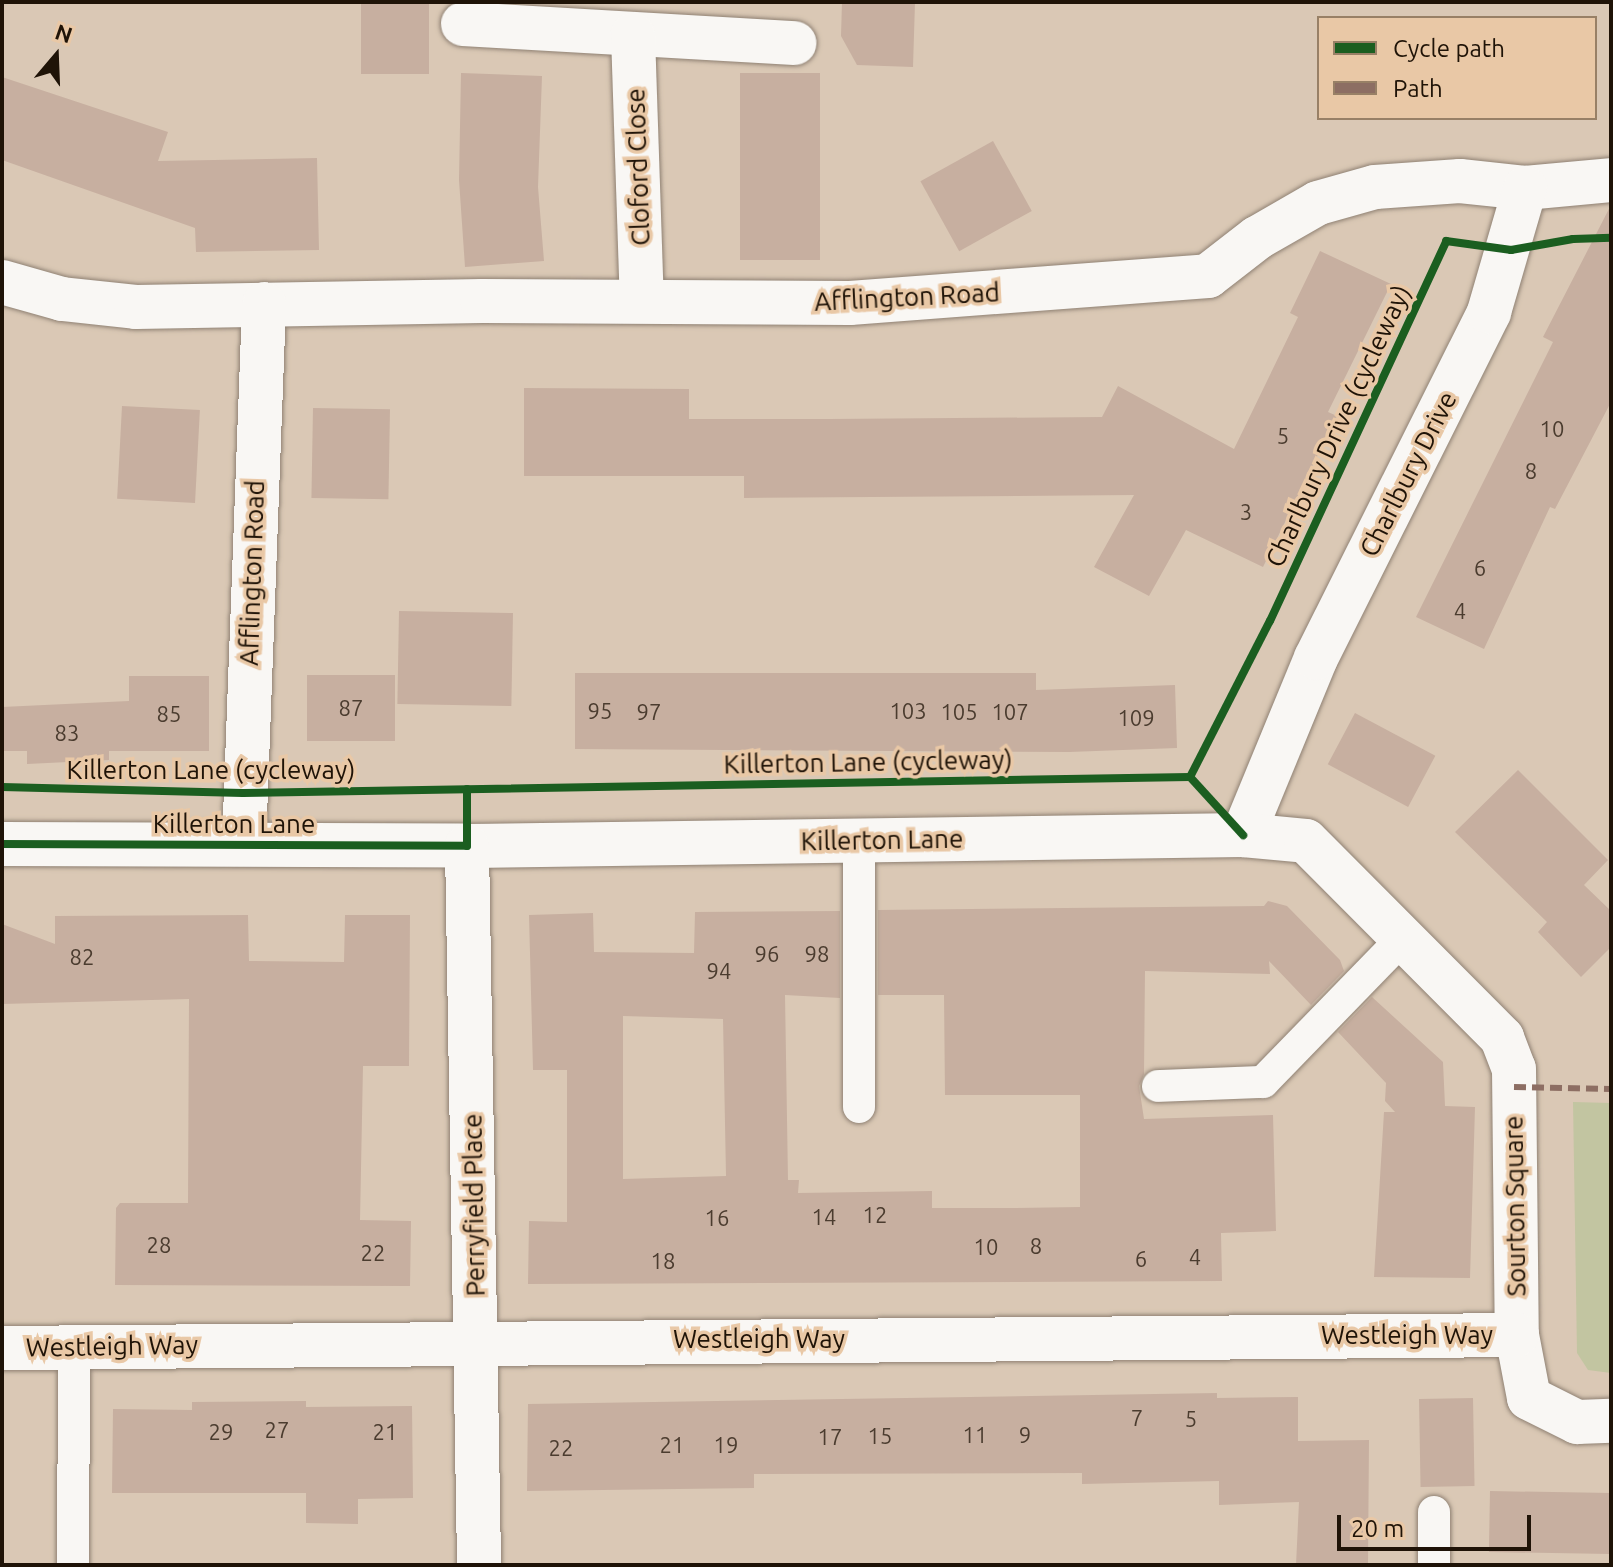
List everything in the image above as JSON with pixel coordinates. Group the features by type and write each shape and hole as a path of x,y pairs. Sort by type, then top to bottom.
{"street":[{"path":"463,24 794,43"},
{"name":"Cloford Close","path":"633,35 642,300"},
{"path":"1525,188 1611,180"},
{"name":"Afflington Road","path":"2,282 62,299 136,307 642,300 850,303 1170,282 1208,276 1257,238 1318,203 1375,187 1460,181 1525,188"},
{"name":"Charlbury Drive","path":"1243,835 1316,658 1489,312 1525,188"},
{"name":"Afflington Road","path":"244,843 264,304"},
{"name":"Killerton Lane","path":"2,844 467,846 1243,835 1306,841 1502,1038 1514,1069"},
{"name":"Perryfield Place","path":"467,846 479,1565"},
{"name":"Sourton Square","path":"1514,1069 1517,1335 1529,1398 1577,1422 1611,1421"},
{"name":"Westleigh Way","path":"2,1348 477,1340 1517,1335"}],"lane":[{"path":"859,840 859,1107"},
{"path":"1158,1086 1263,1082 1404,937"},
{"path":"73,1565 74,1346"},
{"path":"1434,1512 1434,1565"}],"green space":[{"path":"1573,1102 1611,1103 1611,1373 1588,1370 1577,1353"}],"building":[{"path":"361,2 429,2 429,74 361,74"},
{"path":"842,2 915,2 913,67 857,65 841,36"},
{"path":"461,73 542,76 538,187 544,261 465,267 459,180"},
{"path":"740,73 820,73 820,260 740,260"},
{"path":"2,77 168,132 158,161 317,158 319,250 196,252 195,228 2,160"},
{"path":"993,141 1032,211 959,251 920,181"},
{"path":"1611,205 1611,402 1555,509 1550,507 1484,649 1416,617 1553,342 1543,337"},
{"path":"1320,251 1391,284 1328,412 1337,416 1263,567 1186,530 1149,596 1094,567 1134,495 744,498 744,476 524,476 524,388 689,389 689,419 829,419 1102,417 1118,386 1234,449 1298,317 1290,313"},
{"path":"122,406 200,410 195,503 117,499"},
{"path":"313,408 390,409 388,499 311,498"},
{"path":"399,611 513,613 511,706 397,704"},
{"path":"575,673 1036,673 1036,690 1175,685 1177,748 1069,752 575,749"},
{"path":"307,675 395,675 395,741 307,741"},
{"path":"129,676 209,676 209,751 109,751 109,760 27,764 27,751 2,751 2,707 129,701"},
{"path":"1355,713 1435,756 1408,807 1328,764"},
{"path":"1518,770 1608,860 1584,885 1611,911 1611,947 1581,977 1538,932 1547,922 1455,832"},
{"path":"1268,901 1287,906 1340,960 1344,971 1311,1005 1269,961 1270,974 1145,971 1144,1074 1139,1086 1144,1119 1273,1115 1276,1231 1221,1233 1222,1281 528,1284 529,1221 567,1222 567,1070 533,1070 529,915 593,913 594,952 694,953 695,912 840,911 840,998 785,995 788,1180 799,1180 798,1193 932,1191 932,1208 1010,1208 1080,1207 1080,1095 945,1095 944,995 878,995 878,910 1264,906","holes":["623,1016 723,1019 726,1176 623,1179"]},
{"path":"248,915 249,961 344,962 345,915 410,915 409,1066 363,1066 360,1220 411,1221 410,1286 115,1285 116,1208 120,1203 188,1203 189,999 2,1004 2,924 55,944 55,916"},
{"path":"1372,997 1443,1062 1445,1106 1475,1107 1470,1278 1374,1277 1384,1112 1395,1112 1385,1101 1386,1083 1338,1032"},
{"path":"1217,1393 1217,1398 1298,1397 1298,1441 1369,1440 1368,1565 1296,1565 1299,1502 1219,1505 1219,1481 1082,1484 1082,1473 754,1474 754,1488 527,1491 528,1404"},
{"path":"1473,1398 1475,1486 1421,1487 1419,1399"},
{"path":"306,1401 306,1407 412,1406 413,1498 358,1499 358,1524 306,1523 306,1493 112,1493 113,1409 192,1410 192,1402"},
{"path":"1490,1491 1611,1493 1610,1554 1489,1552"}],"marked path":[{"path":"1514,1087 1611,1089"}],"cycle path":[{"name":"Charlbury Drive (cycleway)","path":"1190,777 1270,621 1446,241 1511,250 1573,239 1611,238"},
{"name":"Killerton Lane (cycleway)","path":"2,787 243,793 1190,777 1243,835"},
{"path":"2,844 467,846 467,789"}]}
